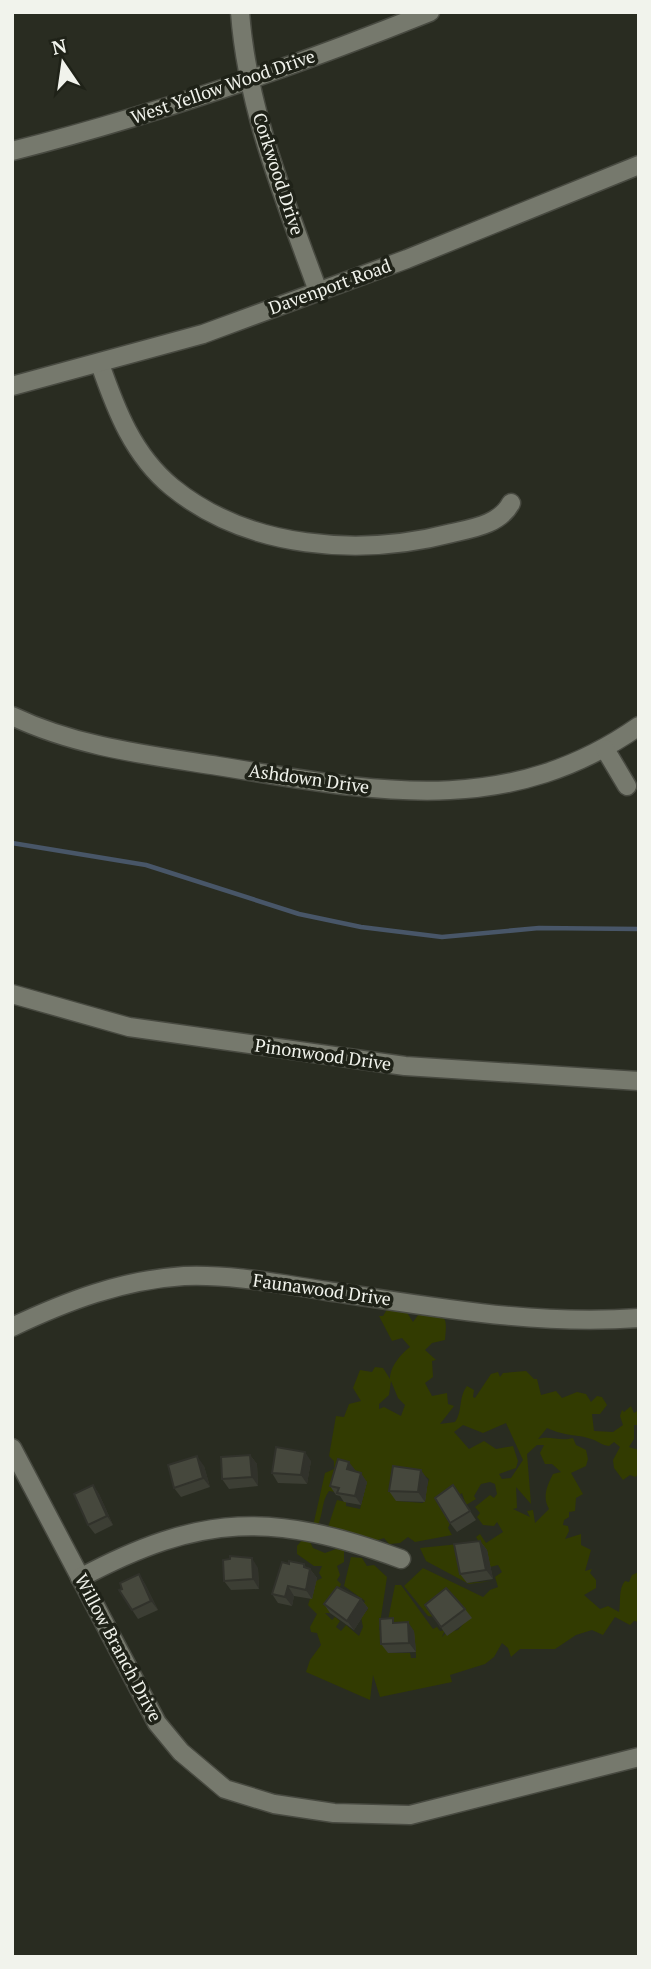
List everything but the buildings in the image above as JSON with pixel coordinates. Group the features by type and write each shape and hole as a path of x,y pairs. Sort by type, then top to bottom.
{"street":[{"name":"Corkwood Drive","path":"240,12 249,81 278,180 318,291"},
{"name":"West Yellow Wood Drive","path":"12,151 158,111 249,81 430,12"},
{"name":"Davenport Road","path":"12,386 203,334 407,259 639,165"},
{"path":"100,364 123,424 152,468 196,503 251,528 320,544 400,545 475,527 502,516 511,503"},
{"name":"Ashdown Drive","path":"12,716 79,742 131,753 325,783 411,791 462,791 547,775 605,749 639,726"},
{"path":"605,749 627,786"},
{"name":"Pinonwood Drive","path":"12,994 129,1027 405,1066 639,1081"},
{"name":"Faunawood Drive","path":"12,1328 72,1299 146,1281 184,1276 261,1281 526,1320 598,1321 639,1318"},
{"name":"Willow Branch Drive","path":"12,1448 157,1723 181,1752 212,1781 240,1796 334,1813 410,1815 639,1757"},
{"path":"80,1578 158,1543 240,1524 297,1528 401,1559"}],"green space":[{"path":"389,1306 404,1308 413,1322 421,1311 444,1318 445,1340 432,1343 425,1350 436,1360 432,1361 433,1377 425,1383 432,1396 447,1393 448,1404 454,1406 440,1424 455,1422 467,1386 474,1390 475,1398 491,1374 498,1372 500,1377 503,1373 526,1371 537,1379 541,1395 556,1391 562,1398 577,1392 586,1394 591,1402 597,1396 602,1397 607,1405 600,1414 592,1414 594,1431 613,1432 623,1425 620,1416 622,1410 624,1412 631,1406 634,1413 639,1410 639,1425 634,1425 634,1439 629,1447 639,1450 639,1474 635,1477 630,1475 623,1480 614,1468 613,1460 620,1447 614,1442 607,1446 589,1438 547,1428 538,1439 573,1438 576,1445 586,1450 586,1466 571,1473 583,1494 576,1498 575,1511 569,1512 569,1517 564,1520 563,1525 568,1526 569,1531 565,1539 581,1534 581,1545 591,1550 585,1571 592,1569 590,1573 596,1580 596,1588 584,1595 600,1609 608,1606 619,1612 623,1584 639,1572 639,1622 634,1621 630,1625 615,1617 603,1635 592,1630 576,1635 555,1649 520,1649 511,1657 508,1648 502,1643 494,1657 485,1664 450,1675 452,1682 380,1697 373,1675 370,1700 306,1672 310,1660 321,1645 317,1633 311,1632 310,1627 317,1614 308,1605 316,1581 322,1578 319,1573 322,1566 314,1566 297,1554 297,1546 302,1540 309,1540 313,1548 325,1553 336,1549 344,1550 344,1562 337,1566 340,1575 337,1580 341,1584 330,1613 325,1613 332,1620 335,1617 340,1621 336,1627 341,1631 346,1625 359,1636 363,1627 361,1617 368,1609 363,1605 365,1601 344,1586 351,1557 362,1558 367,1566 374,1565 387,1577 379,1630 387,1631 388,1653 410,1653 411,1658 416,1658 416,1653 388,1620 395,1585 401,1585 433,1629 437,1627 440,1631 445,1630 442,1637 447,1632 458,1630 465,1622 428,1616 404,1586 423,1568 483,1597 498,1587 495,1577 502,1572 498,1565 490,1567 487,1550 467,1583 426,1561 420,1548 479,1542 476,1537 480,1534 486,1543 503,1532 497,1522 494,1526 483,1525 477,1517 480,1513 475,1507 490,1495 494,1498 497,1494 495,1484 490,1482 481,1484 474,1496 476,1499 466,1505 462,1493 442,1507 451,1521 448,1528 452,1535 415,1542 408,1537 400,1543 389,1544 384,1538 375,1541 369,1537 363,1540 327,1530 337,1500 346,1502 346,1506 360,1509 367,1482 336,1492 329,1491 317,1527 313,1526 325,1473 334,1469 334,1461 329,1456 336,1416 344,1417 349,1404 361,1401 353,1388 360,1370 372,1372 375,1367 383,1368 390,1379 394,1365 410,1347 402,1338 392,1341 379,1316 383,1316","holes":["391,1381 398,1398 405,1405 401,1416 384,1407 379,1409 379,1404 389,1395","506,1423 523,1460 511,1478 502,1479 499,1474 516,1468 518,1461 513,1446 496,1449 484,1441 469,1449 454,1432 463,1425 483,1433","537,1445 544,1445 540,1453 545,1464 552,1464 561,1472 553,1474 547,1487 549,1509 535,1523 533,1510 527,1511 530,1517 513,1509 517,1508 516,1487 531,1504 527,1454","425,1476 429,1479 423,1503 396,1501"]}],"waterway":[{"path":"12,843 146,865 299,914 361,927 442,937 539,928 639,929"}]}
